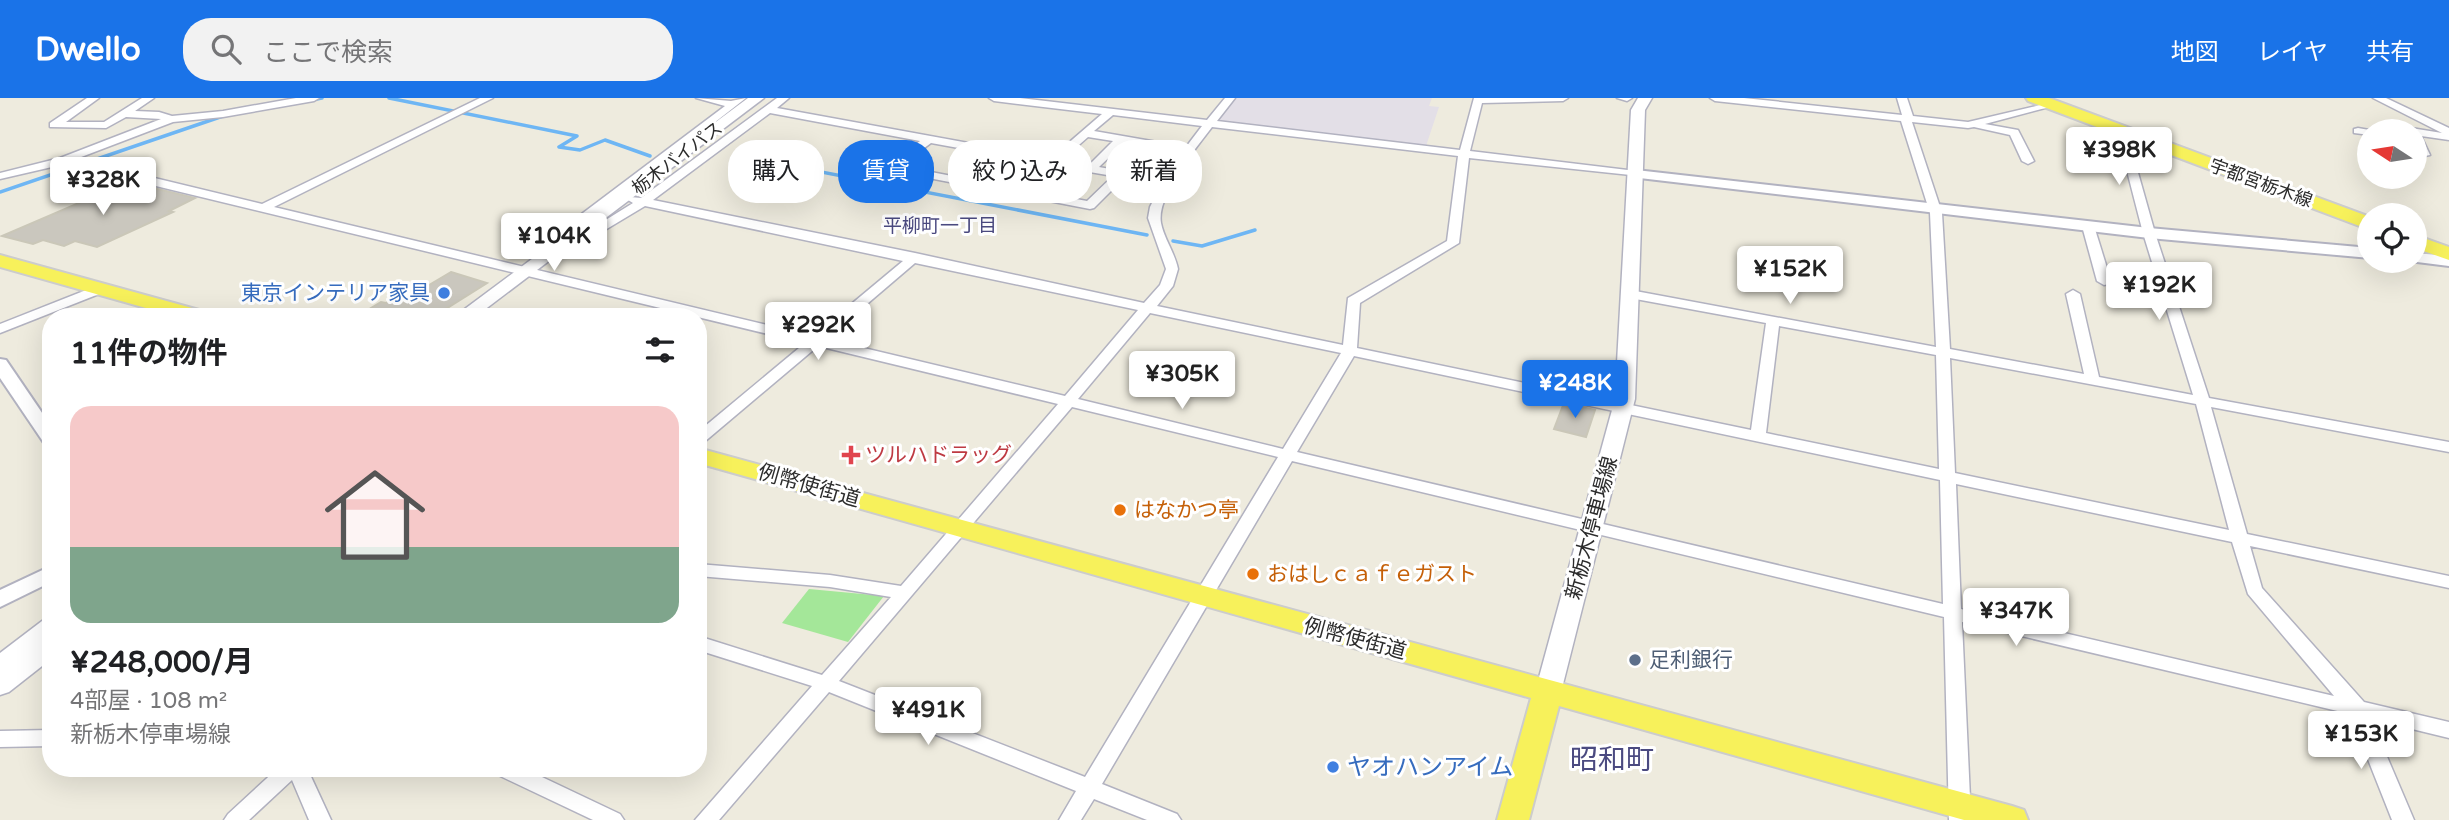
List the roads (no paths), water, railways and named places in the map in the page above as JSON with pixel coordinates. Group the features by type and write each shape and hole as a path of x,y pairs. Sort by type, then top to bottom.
{"main road":[{"path":"1625,98 1642,104"},
{"name":"宇都宮栃木線","path":"2042,101 2357,219"},
{"name":"栃木バイパス","path":"476,308 640,201 764,102"},
{"name":"栃木バイパス","path":"490,308 553,250 764,102"},
{"name":"新栃木停車場線","path":"1548,692 1624,408 1642,104"},
{"path":"2427,246 2449,254"},
{"path":"0,261 170,308"},
{"name":"例幣使街道","path":"707,457 1548,692 1960,813 2012,820"},
{"path":"0,666 42,634"},
{"path":"0,685 42,653"},
{"path":"1513,820 1548,692"}],"street":[{"path":"94,98 54,125 106,125 149,98"},
{"path":"214,115 244,98"},
{"path":"0,176 64,160 172,119 214,115 314,98"},
{"path":"262,208 488,98"},
{"path":"701,98 737,101"},
{"path":"640,201 683,173 764,102 784,98"},
{"path":"994,98 2148,233 2357,252"},
{"path":"1197,140 1230,98"},
{"path":"1070,820 1350,350 1353,301 1453,243 1464,154 1478,100 1563,98"},
{"path":"1715,98 1977,125 2014,132 2028,161"},
{"path":"1839,98 1841,111"},
{"path":"1902,98 1935,208 1960,813"},
{"path":"2378,98 2436,125 2449,135"},
{"path":"553,250 565,234 590,213 737,101"},
{"path":"1977,125 2042,101"},
{"path":"764,102 948,142"},
{"path":"1079,140 1110,111"},
{"path":"126,114 159,115 172,119"},
{"path":"2436,125 2449,126"},
{"path":"2122,132 2148,233 2202,400 2254,590 2357,708 2403,820"},
{"path":"1085,133 1128,140"},
{"path":"2427,134 2449,135"},
{"path":"930,139 891,168 948,179"},
{"path":"1092,168 1122,139"},
{"path":"64,160 674,308"},
{"path":"1079,203 1090,205 1106,190"},
{"path":"640,201 2449,582"},
{"path":"706,820 962,528 1166,286 1172,269 1153,219 1157,203"},
{"path":"2088,226 2104,281"},
{"path":"707,432 915,257"},
{"path":"2427,259 2449,261"},
{"path":"52,308 100,289"},
{"path":"2073,294 2092,380"},
{"path":"1630,295 2449,447"},
{"path":"0,329 42,312"},
{"path":"707,316 2449,730"},
{"path":"1758,436 1773,321"},
{"path":"0,364 42,427"},
{"path":"707,571 830,581 906,593"},
{"path":"0,598 42,577"},
{"path":"707,646 826,683 1170,820"},
{"path":"0,739 42,738"},
{"path":"235,820 285,777"},
{"path":"299,777 320,820"},
{"path":"522,777 613,820"}],"waterway":[{"path":"311,100 322,98"},
{"path":"389,98 577,136 559,147 580,150 605,140 650,156"},
{"path":"0,192 226,115"},
{"path":"824,172 1147,235"},
{"path":"1173,241 1202,246 1255,230"}],"place":[{"name":"東京インテリア家具","path":"444,293"},
{"name":"ツルハドラッグ","path":"851,455"},
{"name":"はなかつ亭","path":"1120,510"},
{"name":"おはしｃａｆｅガスト","path":"1253,574"},
{"name":"足利銀行","path":"1635,660"},
{"name":"ヤオハンアイム","path":"1333,767"}],"district":[{"name":"平柳町一丁目","path":"940,226"},
{"name":"昭和町","path":"1612,760"}]}
